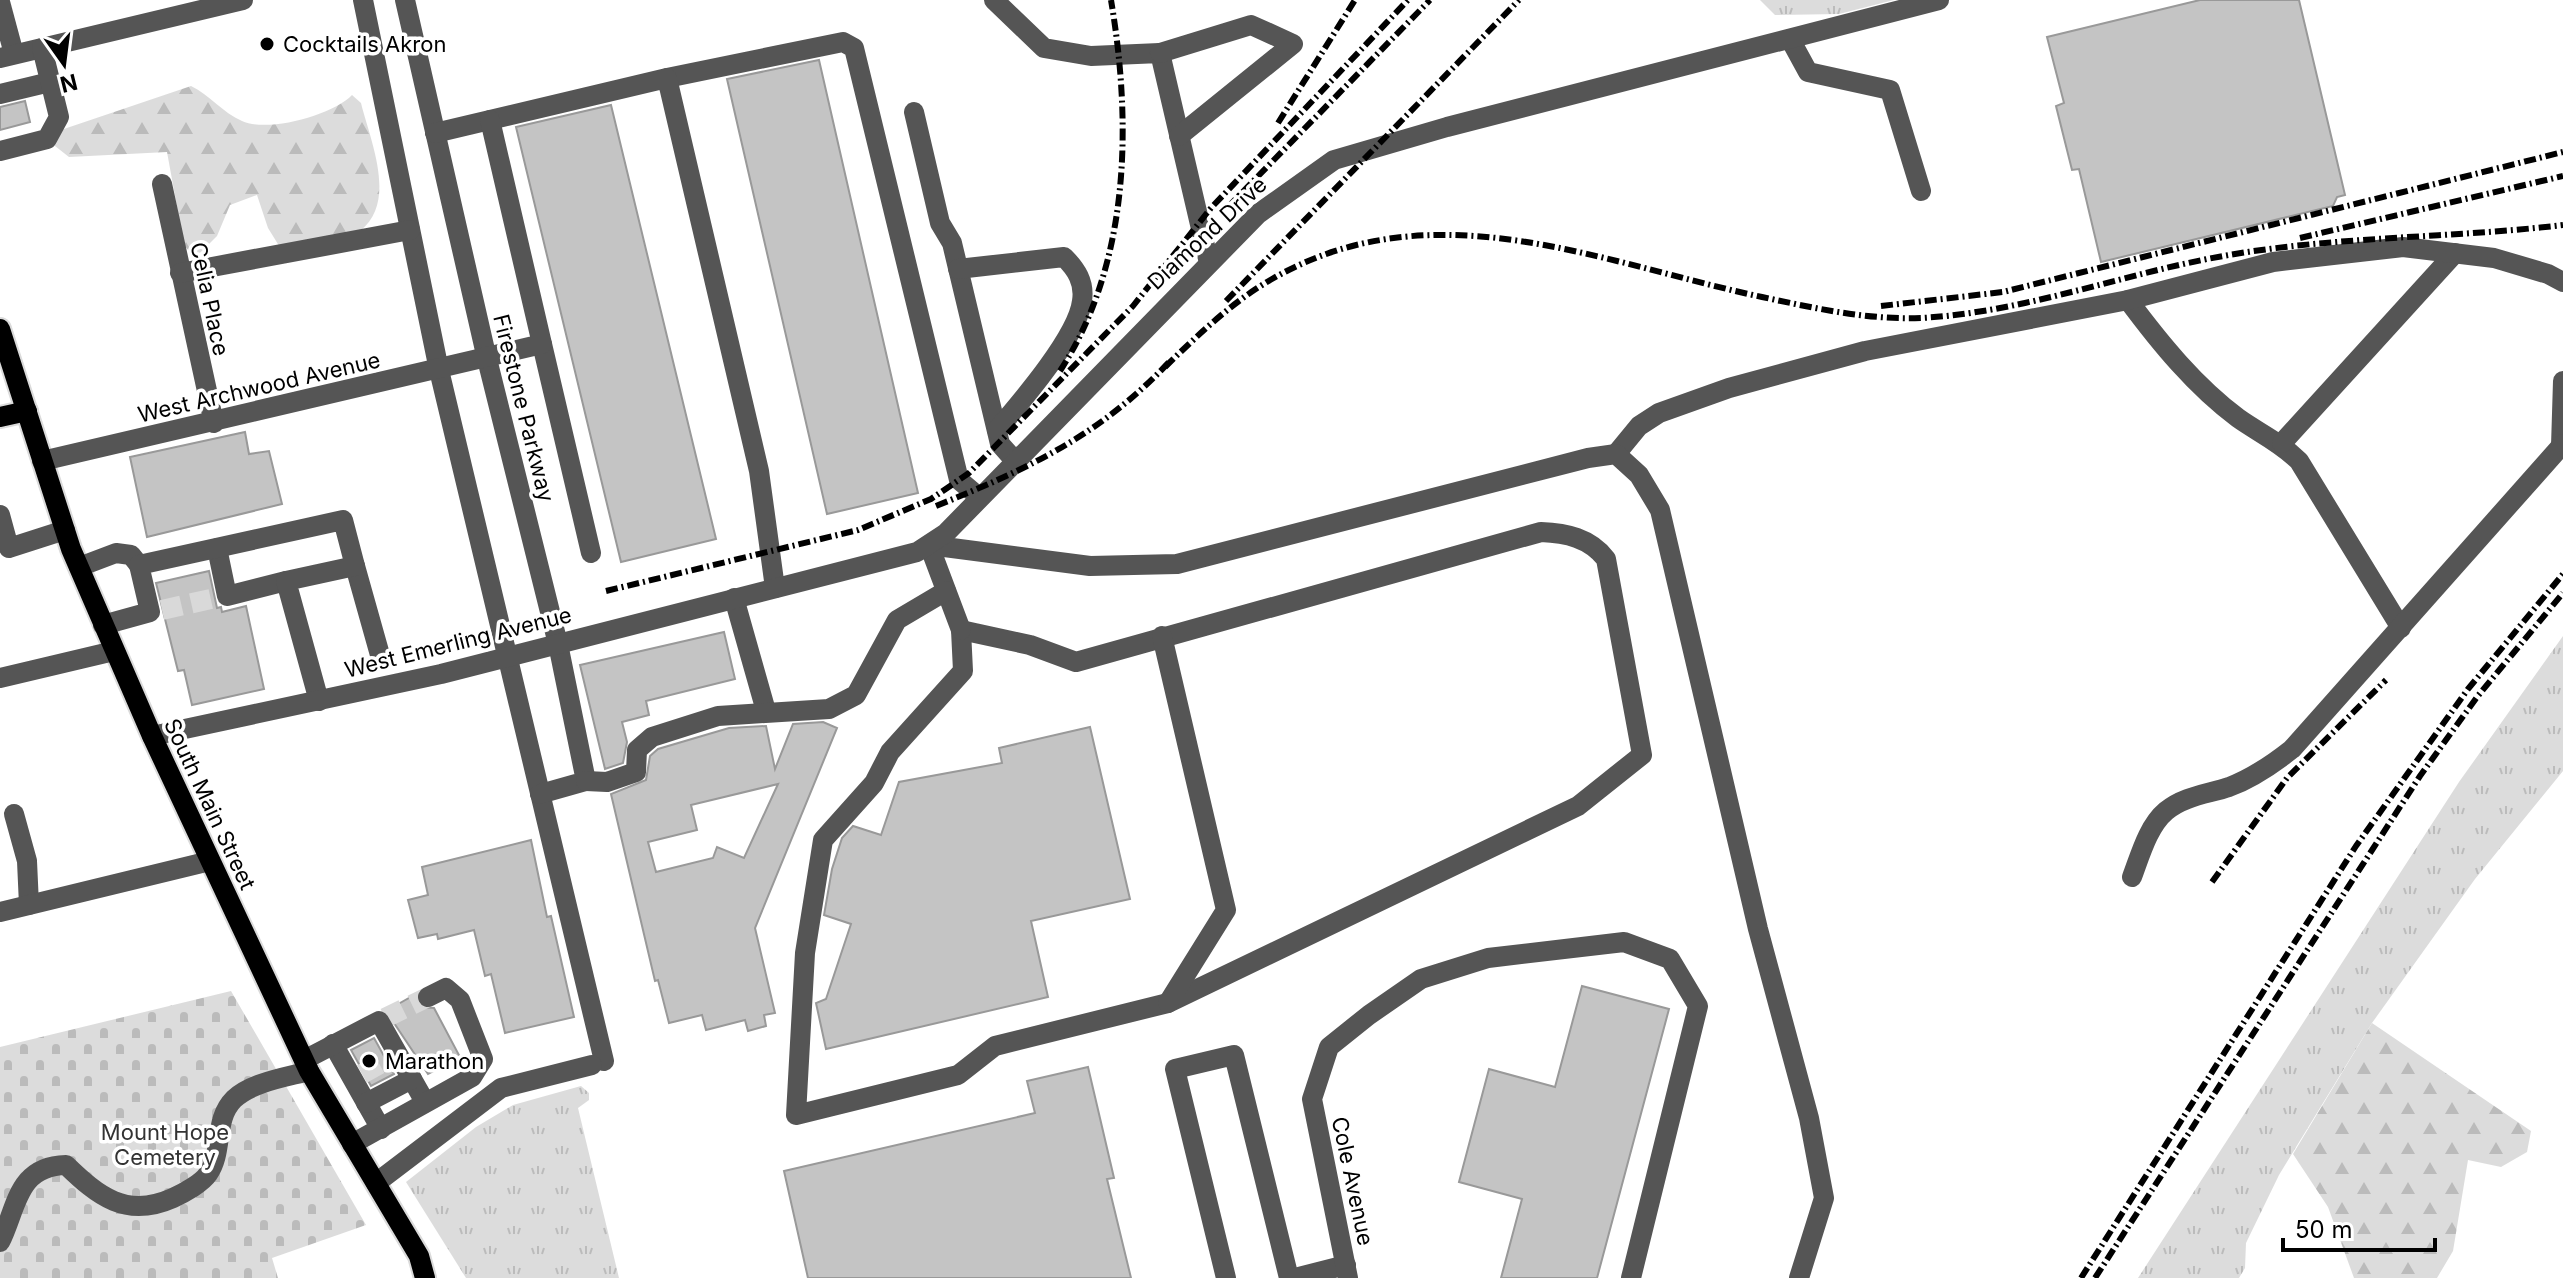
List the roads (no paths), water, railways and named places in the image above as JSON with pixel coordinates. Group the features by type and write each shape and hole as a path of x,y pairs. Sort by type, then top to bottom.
{"main road":[{"name":"South Main Street","path":"0,329 65,530 152,736 307,1065 419,1256 425,1278"},
{"path":"0,417 27,411"}],"street":[{"path":"0,2 7,56 243,0"},
{"path":"363,0 439,370 540,794 598,1063 501,1088 376,1183"},
{"name":"Firestone Parkway","path":"405,0 487,359 558,644 586,781"},
{"path":"994,0 1044,48 1091,56 1160,53 1251,25 1293,44 1179,136"},
{"name":"Diamond Drive","path":"775,588 900,559 946,533 1209,263 1285,192 1317,169 1354,152 1939,0"},
{"path":"1790,39 1808,72 1890,90 1921,191"},
{"path":"435,133 667,78 843,42 854,48 959,480 979,497"},
{"path":"0,151 47,139 59,117 42,48"},
{"path":"1160,53 1209,263"},
{"path":"667,78 759,471 775,588"},
{"path":"0,94 50,82"},
{"path":"914,112 940,223 952,243 1000,444 1015,461"},
{"path":"490,120 591,553"},
{"name":"Celia Place","path":"162,184 214,423"},
{"path":"180,273 410,230"},
{"path":"961,630 1030,645 1076,662 1541,532 1564,533 1596,546 1606,559 1642,755 1578,806 1168,1003 995,1046 958,1075 796,1115 805,953 823,840 874,783 890,752 963,671 961,630 929,545 1090,566 1177,564 1588,458 1616,454 1639,426 1659,413 1729,388 1865,351 2128,300 2273,262 2403,247 2494,258 2548,274 2563,282"},
{"path":"2282,443 2455,253"},
{"path":"958,269 1064,257 1078,272 1083,302 1054,359 997,430"},
{"path":"2128,300 2160,343 2208,393 2240,419 2282,443 2299,461 2401,628"},
{"name":"West Archwood Avenue","path":"42,461 542,344"},
{"path":"2132,877 2149,834 2164,812 2190,797 2230,787 2265,771 2317,724 2562,445 2563,381"},
{"path":"1616,454 1639,475 1660,510 1758,929 1809,1118 1824,1198 1799,1278"},
{"path":"0,515 9,548 65,530"},
{"path":"139,565 343,520 380,655"},
{"path":"217,548 221,597 355,566"},
{"path":"79,567 116,553 131,555 139,565 156,611 103,625"},
{"path":"286,581 319,701"},
{"name":"West Emerling Avenue","path":"152,736 508,658 775,588"},
{"path":"540,794 586,781 607,782 636,772 637,750 652,737 718,716 829,709 856,695 897,620 946,591"},
{"path":"734,598 766,711"},
{"path":"1162,636 1226,910 1168,1003"},
{"path":"0,678 114,651"},
{"path":"14,814 27,861 29,905"},
{"path":"0,912 210,861"},
{"name":"Cole Avenue","path":"1347,1272 1312,1099 1329,1047 1421,979 1488,958 1624,942 1670,959 1698,1006 1631,1278"},
{"path":"352,1144 472,1077 483,1059 460,1000 446,988 428,997"},
{"path":"0,1242 20,1186 53,1165 66,1165 91,1191 133,1208 159,1205 182,1194 208,1175 217,1151 220,1125 235,1099 307,1065 333,1044 382,1020 396,1055 425,1102"},
{"path":"333,1044 357,1076 366,1103 381,1129"},
{"path":"1226,1278 1175,1069 1234,1055 1292,1278 1347,1272"},
{"path":"366,1103 412,1079"}],"tunnel":[{"path":"162,610 215,598"},
{"path":"385,1018 428,997"},
{"path":"362,1074 394,1056"}],"railway":[{"path":"1060,371 1083,329 1100,285 1120,192 1122,95 1111,0"},
{"path":"1278,123 1355,0"},
{"path":"606,591 858,530 931,499 969,473 1133,306 1211,208 1408,0"},
{"path":"1227,208 1430,0"},
{"path":"1226,301 1519,0"},
{"path":"1881,306 2003,292 2563,152"},
{"path":"2300,238 2563,176"},
{"path":"1165,367 1229,309 1272,279 1332,252 1393,238 1454,235 1516,240 1821,309 1880,317 1921,318 2001,308 2196,261 2276,248 2563,225"},
{"path":"936,506 1003,478 1091,429 1145,386 1171,360"},
{"path":"2081,1278 2356,846 2468,689 2563,574"},
{"path":"2095,1278 2420,776 2477,697 2563,593"},
{"path":"2212,882 2287,778 2386,680"}],"place":[{"name":"Cocktails Akron","path":"267,44"},
{"name":"Marathon","path":"369,1061"}],"park label":[{"name":"Mount Hope Cemetery","path":"165,1144"}]}
